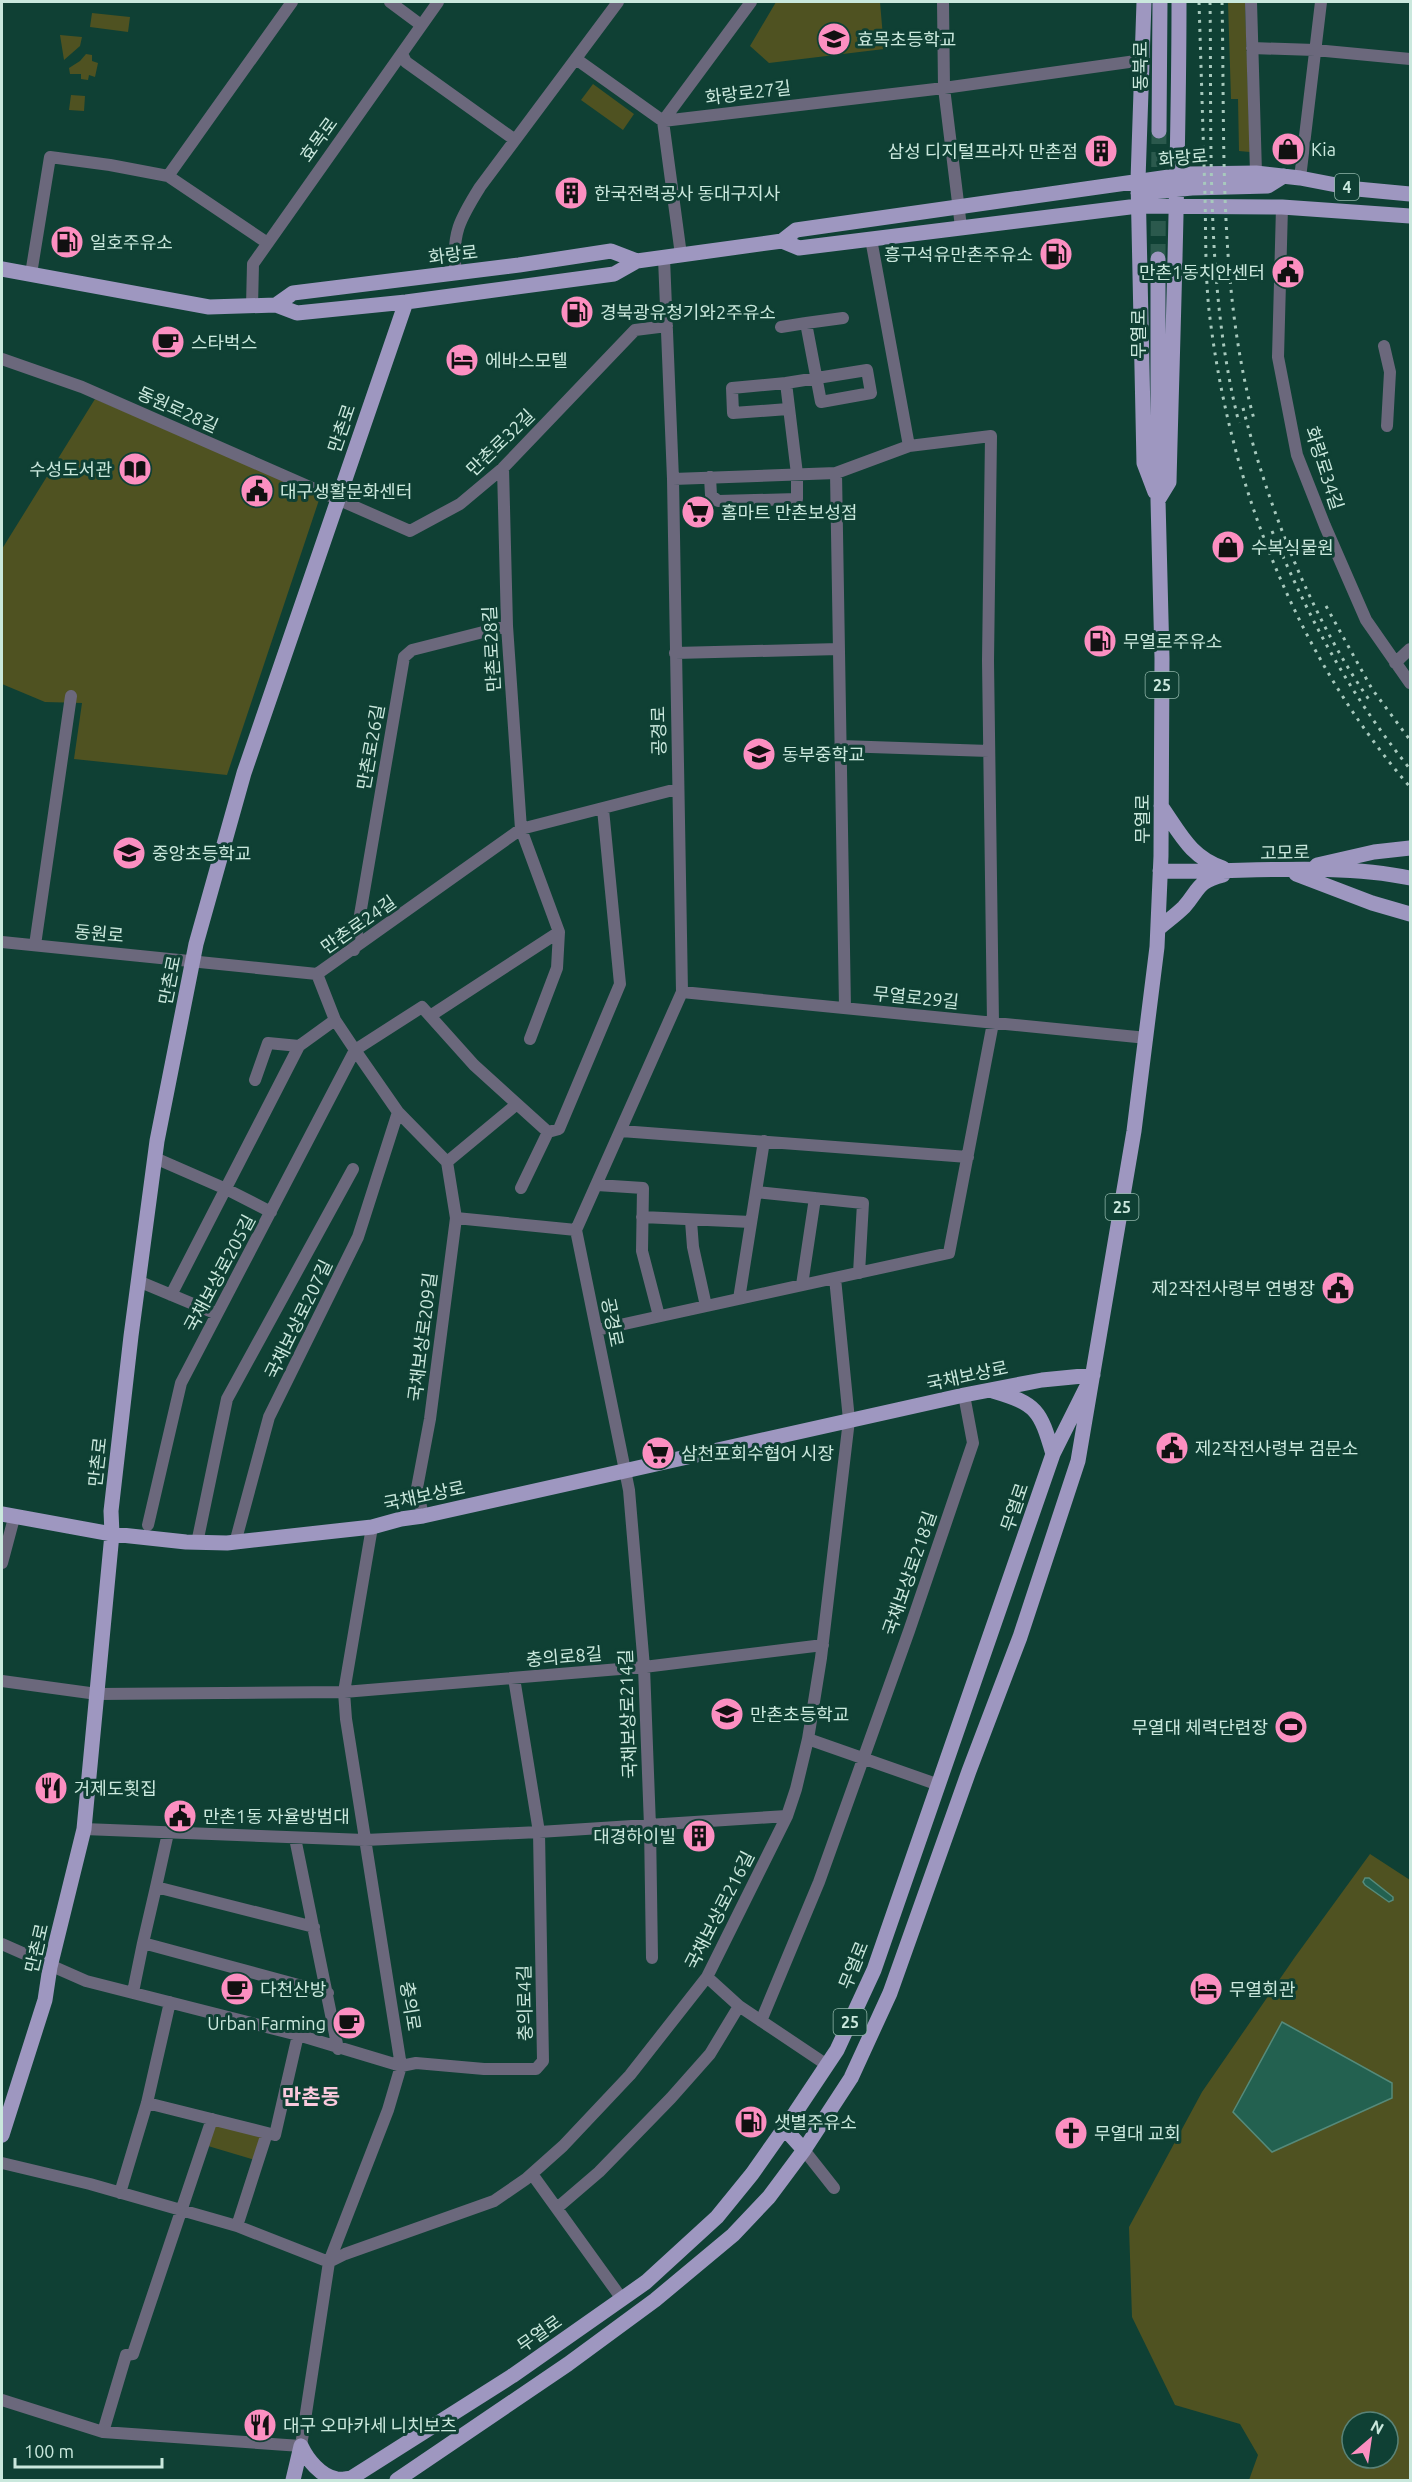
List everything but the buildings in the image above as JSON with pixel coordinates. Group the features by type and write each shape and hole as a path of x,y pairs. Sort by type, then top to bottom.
{"main road":[{"path":"1144,2 1138,193 1144,463 1158,500"},
{"name":"동북로","path":"1159,131 1160,2"},
{"path":"1158,500 1169,482 1184,206 1179,2"},
{"name":"화랑로","path":"2,269 208,307 276,305 297,313 406,302 614,273 637,261 681,255 782,242 799,248 961,227 1184,182 1247,177 1268,186 1284,176 1300,178"},
{"name":"4","path":"1300,178 1357,189 1410,194"},
{"path":"1377,190 1410,183"},
{"name":"화랑로","path":"782,242 796,230 958,207 1138,193 1184,206 1282,207 1410,216"},
{"name":"화랑로","path":"276,305 294,293 611,251 637,261"},
{"name":"무열로","path":"397,2481 510,2404 655,2300 733,2235 769,2197 804,2150 851,2078 890,1993 1045,1563 1078,1461 1134,1131 1147,1038 1158,929 1162,658 1158,500 1158,259"},
{"name":"만촌로","path":"2,2135 45,2000 50,1967 84,1829 112,1534 111,1511 138,1281 155,1158 196,944 244,773 406,302"},
{"path":"1161,806 1194,854 1207,863 1234,872"},
{"path":"1288,871 1374,852 1410,848"},
{"name":"고모로","path":"1160,871 1288,871 1392,874 1410,878"},
{"path":"1288,871 1372,903 1410,914"},
{"path":"1158,929 1184,906 1194,891 1209,878 1234,872"},
{"name":"무열로","path":"350,2479 521,2370 646,2282 717,2217 752,2174 827,2066 874,1970 1053,1454 1093,1375"},
{"name":"국채보상로","path":"8,1516 112,1534 197,1543 235,1543 372,1527 964,1395 1042,1380 1093,1375"},
{"path":"990,1390 1031,1406 1046,1429 1053,1454"},
{"path":"784,2128 804,2150"},
{"path":"510,2404 535,2376 537,2370 535,2367 521,2370"},
{"path":"301,2446 305,2455 321,2471 337,2480 350,2479"},
{"name":"충의로","path":"293,2481 301,2446"}],"street":[{"path":"168,176 292,2"},
{"path":"390,2 421,25"},
{"name":"효목로","path":"252,306 253,264 266,242 438,2"},
{"path":"456,273 453,250 459,225 480,187 618,2"},
{"path":"681,255 663,121 751,2"},
{"path":"943,2 944,88 961,227"},
{"path":"1247,177 1252,48 1251,2"},
{"path":"1300,178 1321,2"},
{"path":"1252,48 1315,50 1410,59"},
{"path":"402,54 406,62 515,140"},
{"path":"576,59 663,121"},
{"name":"화랑로27길","path":"663,121 944,88 1143,60"},
{"path":"31,274 50,157 168,176 266,242"},
{"name":"화랑로34길","path":"1282,207 1278,357 1297,454 1366,620 1410,683"},
{"path":"871,239 909,446"},
{"name":"공경로","path":"626,1470 576,1230 682,992 673,478 664,258"},
{"path":"781,327 843,318"},
{"path":"788,409 733,413 732,388 818,378 806,323"},
{"name":"만촌로32길","path":"338,498 410,531 460,504 503,468 635,330 667,327"},
{"path":"1384,346 1390,372 1387,426"},
{"name":"동원로28길","path":"2,359 82,387 338,498"},
{"path":"710,477 711,495 718,501 797,499 797,474 786,383"},
{"path":"597,1330 950,1253 993,1023 988,661 991,436 909,446 836,473 673,478"},
{"name":"만촌로28길","path":"503,468 507,626 521,829"},
{"path":"836,473 845,1008"},
{"name":"만촌로26길","path":"354,950 404,657 412,650 507,626"},
{"path":"675,653 839,649"},
{"path":"1395,663 1410,649"},
{"path":"35,945 71,696"},
{"path":"840,746 989,751"},
{"name":"만촌로24길","path":"193,960 317,974 354,950 521,829 677,789"},
{"path":"520,1188 548,1132 559,1129 620,984 603,809"},
{"path":"521,829 559,932 558,968 530,1039"},
{"path":"430,1016 559,932"},
{"name":"동원로","path":"2,942 193,960"},
{"path":"317,974 335,1020 355,1050 398,1112 447,1162 517,1104"},
{"name":"무열로29길","path":"682,992 1147,1038"},
{"path":"355,1050 422,1007 474,1065 548,1132"},
{"path":"171,1296 298,1046 335,1020"},
{"path":"255,1080 268,1043 298,1046"},
{"name":"국채보상로205길","path":"148,1525 181,1383 355,1050"},
{"name":"국채보상로207길","path":"235,1543 269,1417 358,1237 398,1112"},
{"path":"621,1131 968,1157"},
{"path":"739,1299 764,1141"},
{"path":"155,1158 226,1189 271,1212"},
{"name":"국채보상로209길","path":"423,1516 417,1488 430,1419 456,1218 447,1162"},
{"name":"국채보상로207길","path":"197,1543 227,1399 353,1168"},
{"path":"597,1185 643,1188 642,1251 659,1317"},
{"path":"756,1192 863,1203 859,1273"},
{"path":"802,1285 815,1198"},
{"path":"642,1217 751,1222"},
{"path":"456,1218 576,1230"},
{"path":"691,1221 693,1247 706,1306"},
{"path":"835,1278 849,1420"},
{"path":"138,1281 217,1314"},
{"name":"국채보상로218길","path":"761,2021 819,1882 973,1443 964,1395"},
{"name":"국채보상로216길","path":"329,2262 345,2254 494,2201 532,2174 630,2075 706,1977 787,1816 796,1789 808,1739 823,1645 849,1420"},
{"name":"국채보상로214길","path":"626,1470 641,1613 644,1667 652,1958"},
{"path":"2,1563 8,1516"},
{"name":"충의로","path":"301,2446 329,2262 388,2110 401,2066 346,1719 344,1692 372,1527"},
{"name":"충의로8길","path":"97,1694 344,1692 644,1667 823,1645"},
{"path":"514,1678 539,1832"},
{"path":"2,1681 97,1694"},
{"path":"808,1739 862,1760 939,1785"},
{"path":"84,1829 365,1840 650,1826 787,1816"},
{"name":"충의로4길","path":"401,2066 416,2064 484,2069 536,2069 543,2061 539,1832"},
{"path":"133,1992 168,1833"},
{"path":"295,1838 338,2049"},
{"path":"156,1887 314,1927"},
{"path":"144,1943 328,1993"},
{"path":"2,1944 86,1981 170,2001 401,2066"},
{"path":"706,1977 739,2006 827,2066"},
{"path":"120,2193 147,2103 170,2001"},
{"path":"557,2208 599,2172 671,2098 710,2054 739,2006"},
{"path":"237,2226 271,2134 298,2036"},
{"path":"147,2103 271,2134"},
{"path":"103,2432 126,2355 133,2355 212,2119"},
{"path":"804,2150 834,2188"},
{"path":"2,2163 237,2226 329,2262"},
{"path":"532,2174 621,2299"},
{"path":"2,2400 103,2432 301,2446"}],"shaded area":[{"path":"776,2 880,2 884,49 769,63 750,46"},
{"path":"1228,2 1245,2 1250,152 1239,151 1238,99 1231,99"},
{"path":"92,13 130,17 128,32 90,27"},
{"path":"60,35 82,37 80,46 64,60"},
{"path":"86,54 92,55 92,61 98,63 95,77 89,75 88,80 81,79 81,74 70,74 69,68"},
{"path":"593,84 634,114 623,130 581,100"},
{"path":"71,95 85,96 84,111 69,110"},
{"path":"95,399 321,494 227,775 74,759 82,703 45,702 2,684 2,549"},
{"path":"1370,1854 1410,1880 1410,2480 1249,2480 1258,2455 1240,2424 1175,2405 1132,2317 1129,2227 1202,2092 1295,1957"},
{"path":"1365,1878 1369,1878 1393,1897 1393,1900 1389,1902 1365,1885 1363,1882"},
{"path":"1282,2022 1392,2083 1392,2098 1272,2152 1233,2112"},
{"path":"216,2122 263,2135 255,2160 208,2146"}],"tunnel":[{"path":"1158,259 1159,131"}],"railway":[{"path":"1199,2 1209,310 1219,375 1233,439 1251,502 1274,564 1301,623 1333,681 1369,735 1410,787"},
{"path":"1210,2 1212,214 1215,267 1220,320 1239,423"},
{"path":"1222,2 1224,159 1229,265 1242,369 1254,419"},
{"path":"1243,408 1265,484 1310,597 1348,668 1370,701"},
{"path":"1272,531 1332,655 1368,712 1410,769"},
{"path":"1326,606 1372,689 1410,740"}],"place":[{"name":"효목초등학교","path":"834,39"},
{"name":"Kia","path":"1288,149"},
{"name":"삼성 디지털프라자 만촌점","path":"1101,151"},
{"name":"한국전력공사 동대구지사","path":"571,193"},
{"name":"일호주유소","path":"67,242"},
{"name":"흥구석유만촌주유소","path":"1056,254"},
{"name":"만촌1동치안센터","path":"1288,272"},
{"name":"경북광유청기와2주유소","path":"577,312"},
{"name":"스타벅스","path":"168,342"},
{"name":"에바스모텔","path":"462,360"},
{"name":"수성도서관","path":"135,469"},
{"name":"대구생활문화센터","path":"257,491"},
{"name":"홈마트 만촌보성점","path":"698,512"},
{"name":"수복식물원","path":"1228,547"},
{"name":"무열로주유소","path":"1100,641"},
{"name":"동부중학교","path":"759,754"},
{"name":"중앙초등학교","path":"129,853"},
{"name":"제2작전사령부 연병장","path":"1338,1288"},
{"name":"제2작전사령부 검문소","path":"1172,1448"},
{"name":"삼천포회수협어 시장","path":"658,1453"},
{"name":"만촌초등학교","path":"727,1714"},
{"name":"무열대 체력단련장","path":"1291,1727"},
{"name":"거제도횟집","path":"51,1788"},
{"name":"만촌1동 자율방범대","path":"180,1816"},
{"name":"대경하이빌","path":"699,1836"},
{"name":"다천산방","path":"237,1989"},
{"name":"무열회관","path":"1206,1989"},
{"name":"Urban Farming","path":"349,2023"},
{"name":"샛별주유소","path":"751,2122"},
{"name":"무열대 교회","path":"1071,2133"},
{"name":"대구 오마카세 니치보츠","path":"260,2425"}],"district":[{"name":"만촌동","path":"311,2096"}]}
